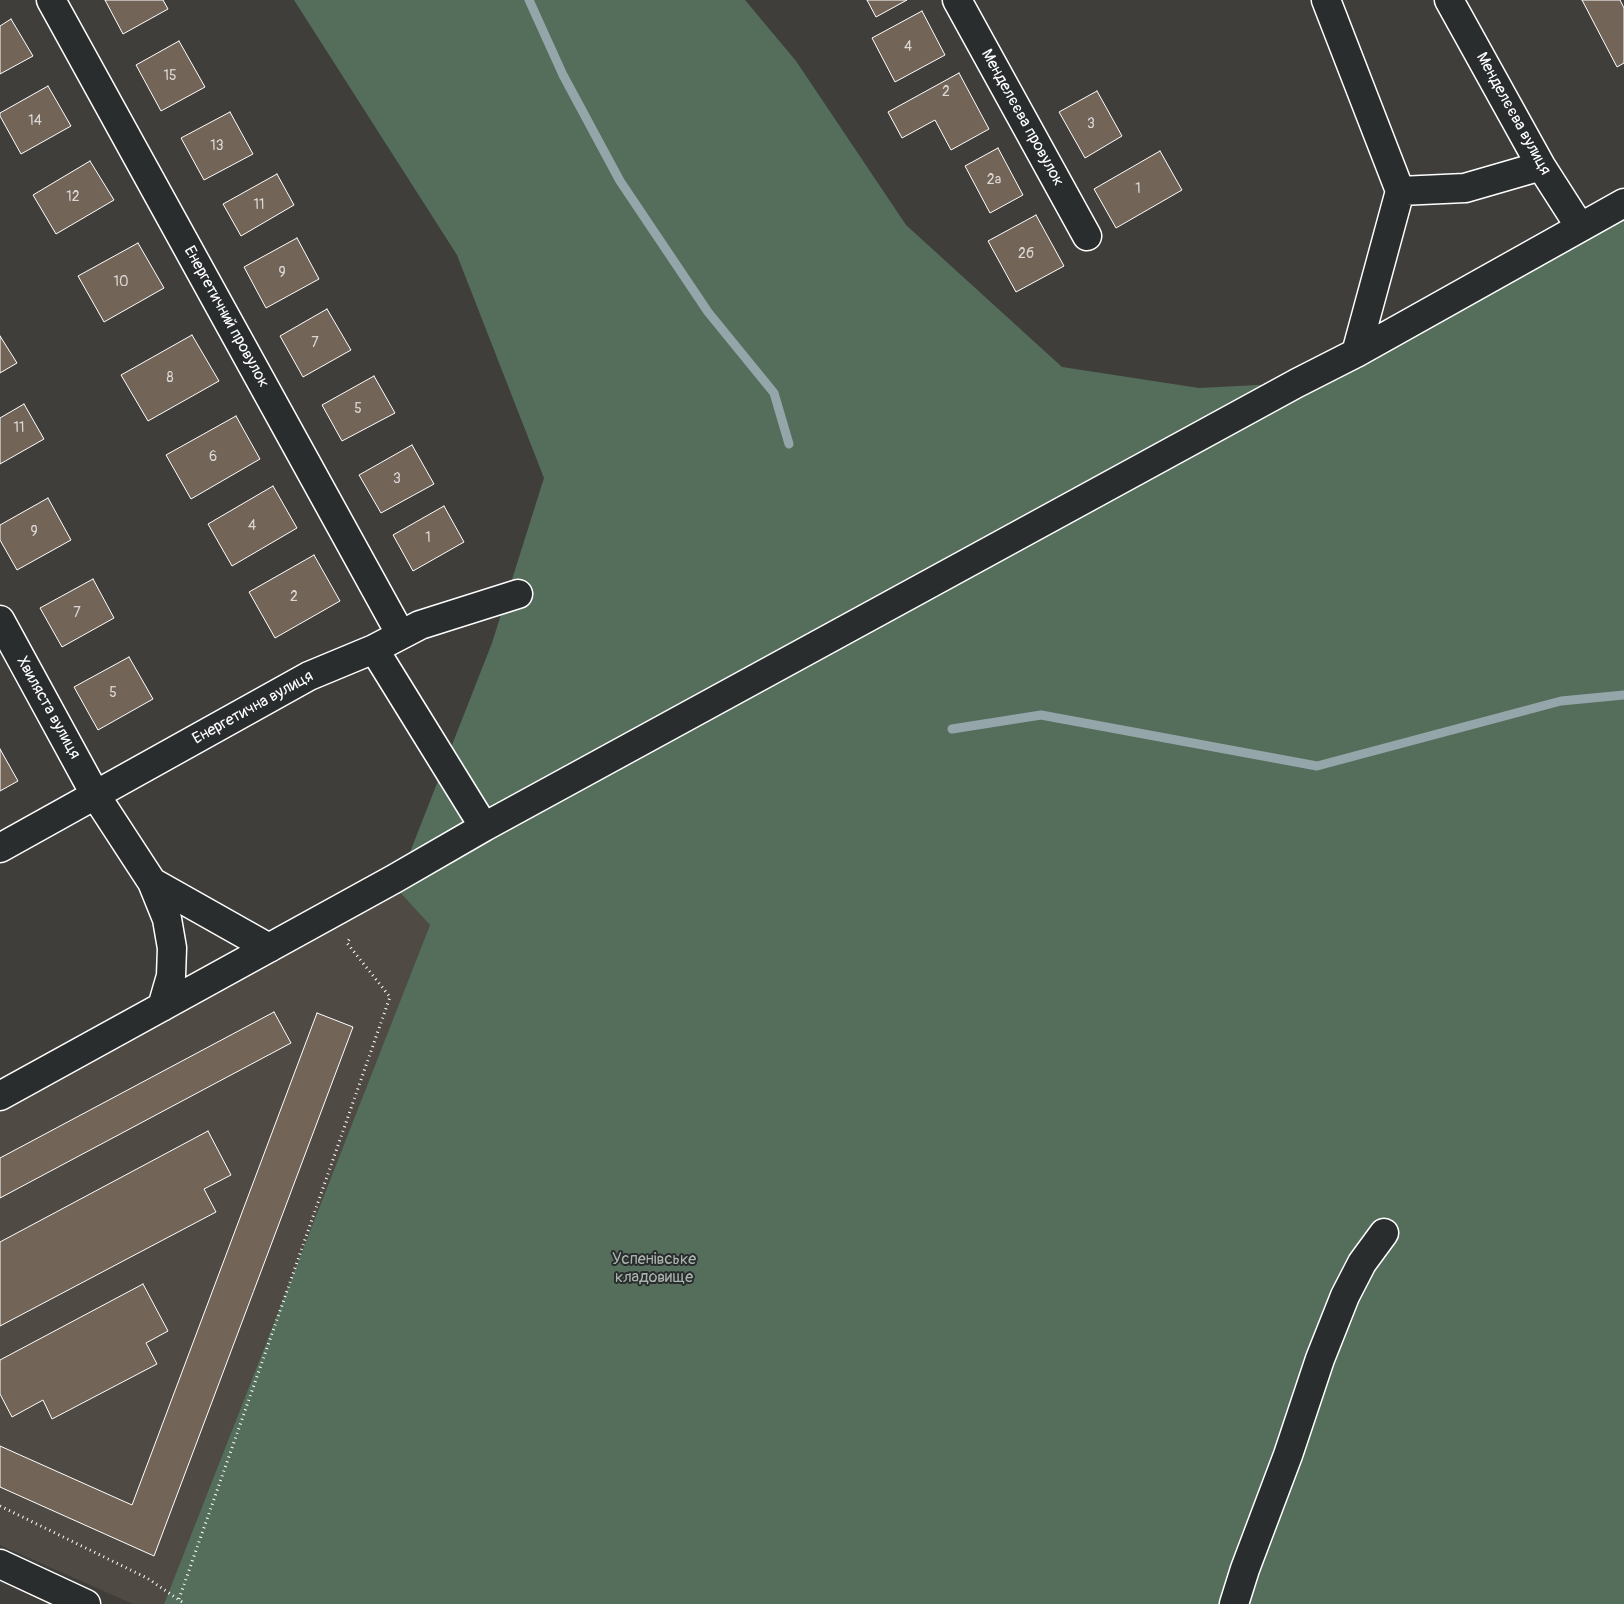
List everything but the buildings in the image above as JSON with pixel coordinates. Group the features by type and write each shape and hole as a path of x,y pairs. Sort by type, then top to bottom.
{"main road":[{"name":"Енергетичний провулок","path":"51,0 401,635"},
{"name":"Менделєєва провулок","path":"957,0 1087,236"},
{"path":"1326,0 1400,191 1356,353"},
{"name":"Менделєєва вулиця","path":"1449,0 1541,166 1580,227"},
{"path":"1400,191 1465,188 1541,166"},
{"path":"0,1096 394,879 484,827 1288,388 1356,353 1624,203"},
{"name":"Енергетична вулиця","path":"0,848 309,676 374,649 420,625 518,594"},
{"name":"Хвиляста вулиця","path":"0,620 96,796 152,882 167,919 172,948 171,976 162,1007"},
{"path":"374,649 484,827"},
{"path":"152,882 269,948"},
{"path":"1234,1604 1245,1569 1288,1455 1320,1359 1345,1296 1362,1264 1384,1233"},
{"path":"0,1564 86,1604"}],"path":[{"path":"179,1599 390,997 347,943"},
{"path":"0,1506 147,1578 186,1604"}],"shaded area":[{"path":"396,888 430,925 164,1604 133,1604 0,1545 0,1106"}],"green space":[{"name":"Успенівське кладовище","path":"294,0 745,0 796,61 906,225 1062,367 1199,388 1297,383 1624,217 1624,1604 164,1604 430,925 396,888 492,643 544,478 457,255"}],"waterway":[{"path":"529,0 563,75 620,181 708,312 774,393 789,444"},
{"path":"952,729 1041,715 1317,766 1561,701 1624,695"}]}
